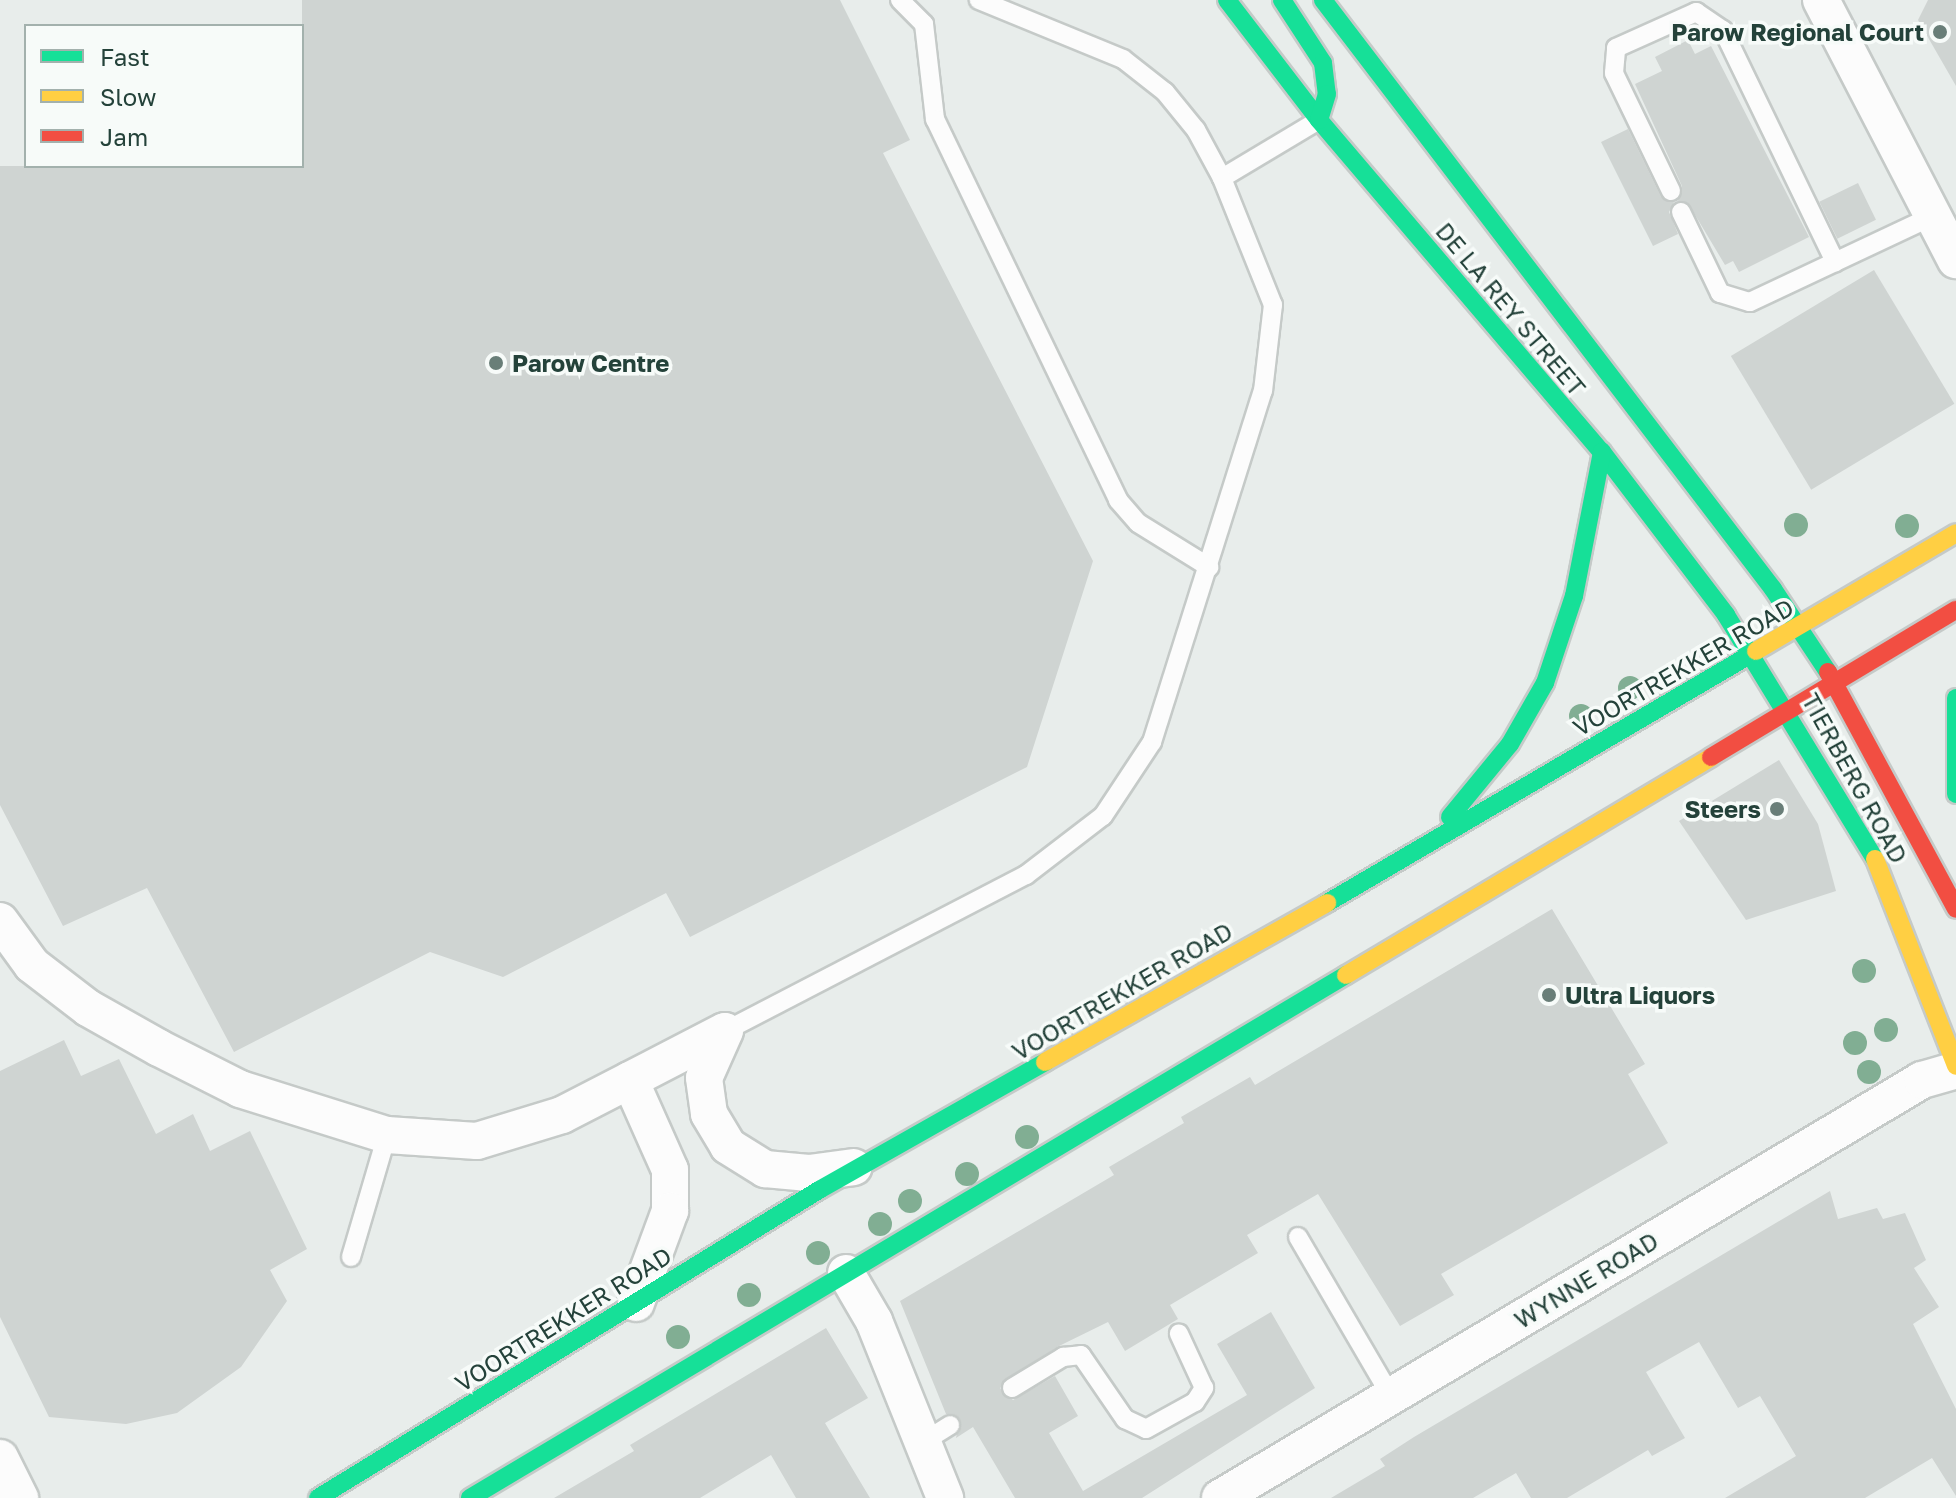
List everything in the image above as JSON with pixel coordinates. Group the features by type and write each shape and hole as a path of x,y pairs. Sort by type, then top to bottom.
{"main road":[{"name":"DE LA REY STREET","path":"1227,0 1319,120 1602,452 1752,654"},
{"path":"1282,0 1323,63 1327,94 1319,120"},
{"name":"DE LA REY STREET","path":"1323,0 1798,627"},
{"path":"1411,855 1483,780 1539,697 1574,596 1602,452"},
{"name":"VOORTREKKER ROAD","path":"318,1498 861,1166 1411,855 1956,533"},
{"path":"470,1498 1788,707 1956,610"},
{"name":"TIERBERG ROAD","path":"1798,627 1834,680 1956,909"},
{"name":"TIERBERG ROAD","path":"1752,654 1788,707 1870,845 1956,1068"},
{"path":"1956,698 1956,794"}],"street":[{"path":"1821,0 1956,260"},
{"path":"0,921 32,965 88,1008 159,1048 240,1089 387,1135 477,1141 583,1104 725,1031"},
{"path":"725,1031 704,1078 709,1114 728,1146 765,1169 809,1173 861,1166"},
{"name":"WYNNE ROAD","path":"1220,1498 1914,1084 1956,1068"},
{"path":"630,1080 658,1134 670,1170 670,1211 636,1303"},
{"path":"583,1104 625,1114 658,1134"},
{"path":"846,1273 936,1433 945,1498"},
{"path":"0,1458 20,1498"}],"lane":[{"path":"900,0 924,24 935,119 1118,500 1138,523 1209,567"},
{"path":"725,1031 1026,875 1103,816 1152,742 1263,391 1273,305 1222,178 1180,111 1123,59 979,0"},
{"path":"1671,191 1614,73 1616,48 1696,12 1723,30 1835,262"},
{"path":"1222,178 1319,120"},
{"path":"1681,212 1720,293 1750,302 1933,216"},
{"path":"351,1257 387,1135"},
{"path":"1298,1237 1391,1396"},
{"path":"1012,1388 1063,1357 1081,1355 1125,1419 1146,1429 1195,1402 1204,1388 1179,1334"}],"building":[{"name":"Parow Centre","path":"302,0 840,0 910,140 883,153 1093,561 1027,767 690,937 666,893 503,977 430,952 234,1052 147,888 63,926 0,805 0,166 304,168"},
{"name":"Parow Regional Court","path":"1928,0 1956,0 1956,86 1918,20"},
{"path":"1688,40 1695,54 1711,46 1809,237 1739,272 1733,261 1725,265 1688,203 1678,201 1682,186 1635,84 1662,71 1655,57"},
{"path":"1628,129 1661,197 1674,202 1669,212 1678,234 1653,246 1601,142"},
{"path":"1858,183 1876,220 1837,239 1819,202"},
{"path":"1874,270 1954,404 1811,490 1731,356"},
{"path":"1779,760 1818,824 1836,891 1746,920 1679,821"},
{"path":"1552,909 1645,1064 1628,1074 1668,1143 1441,1274 1454,1295 1400,1326 1318,1194 1247,1235 1258,1253 1170,1305 1178,1319 1125,1351 1108,1322 1057,1347 1000,1388 1013,1400 1055,1376 1078,1416 1049,1433 1083,1491 1247,1395 1217,1344 1271,1312 1315,1388 1142,1498 1015,1498 973,1427 956,1438 960,1419 946,1414 900,1301 1114,1175 1109,1167 1184,1123 1181,1117 1250,1077 1255,1085"},
{"path":"64,1040 81,1076 119,1059 156,1134 193,1114 210,1151 250,1131 307,1249 270,1270 287,1301 241,1367 177,1413 126,1424 49,1417 0,1317 0,1071"},
{"path":"1830,1191 1838,1219 1877,1208 1883,1219 1905,1213 1926,1260 1914,1268 1939,1307 1913,1324 1956,1409 1956,1496 1932,1458 1865,1498 1725,1498 1796,1456 1760,1396 1738,1408 1699,1342 1646,1372 1685,1438 1652,1456 1648,1450 1567,1498 1531,1498 1516,1473 1473,1498 1331,1498 1385,1466 1380,1459 1414,1437"},
{"path":"826,1328 868,1398 825,1423 870,1498 796,1498 771,1455 700,1498 554,1498 634,1451 630,1445"}],"traffic: fast":[{"path":"1227,0 1319,120 1602,452 1726,615 1875,859"},
{"path":"1282,0 1323,63 1327,94 1319,120"},
{"path":"1323,0 1773,589 1828,672"},
{"path":"1450,817 1510,744 1545,683 1574,596 1602,452"},
{"path":"1327,903 1756,651"},
{"path":"1956,698 1956,794"},
{"path":"470,1498 1346,975"},
{"path":"318,1498 819,1190 1045,1062"}],"traffic: slow":[{"path":"1756,651 1956,533"},
{"path":"1346,975 1711,757"},
{"path":"1875,859 1956,1066"},
{"path":"1045,1062 1327,903"}],"traffic: jam":[{"path":"1711,757 1956,610"},
{"path":"1828,672 1956,909"}],"place":[{"name":"Parow Regional Court","path":"1940,32"},
{"name":"Parow Centre","path":"496,363"},
{"name":"Steers","path":"1777,809"},
{"name":"Ultra Liquors","path":"1549,995"}]}
